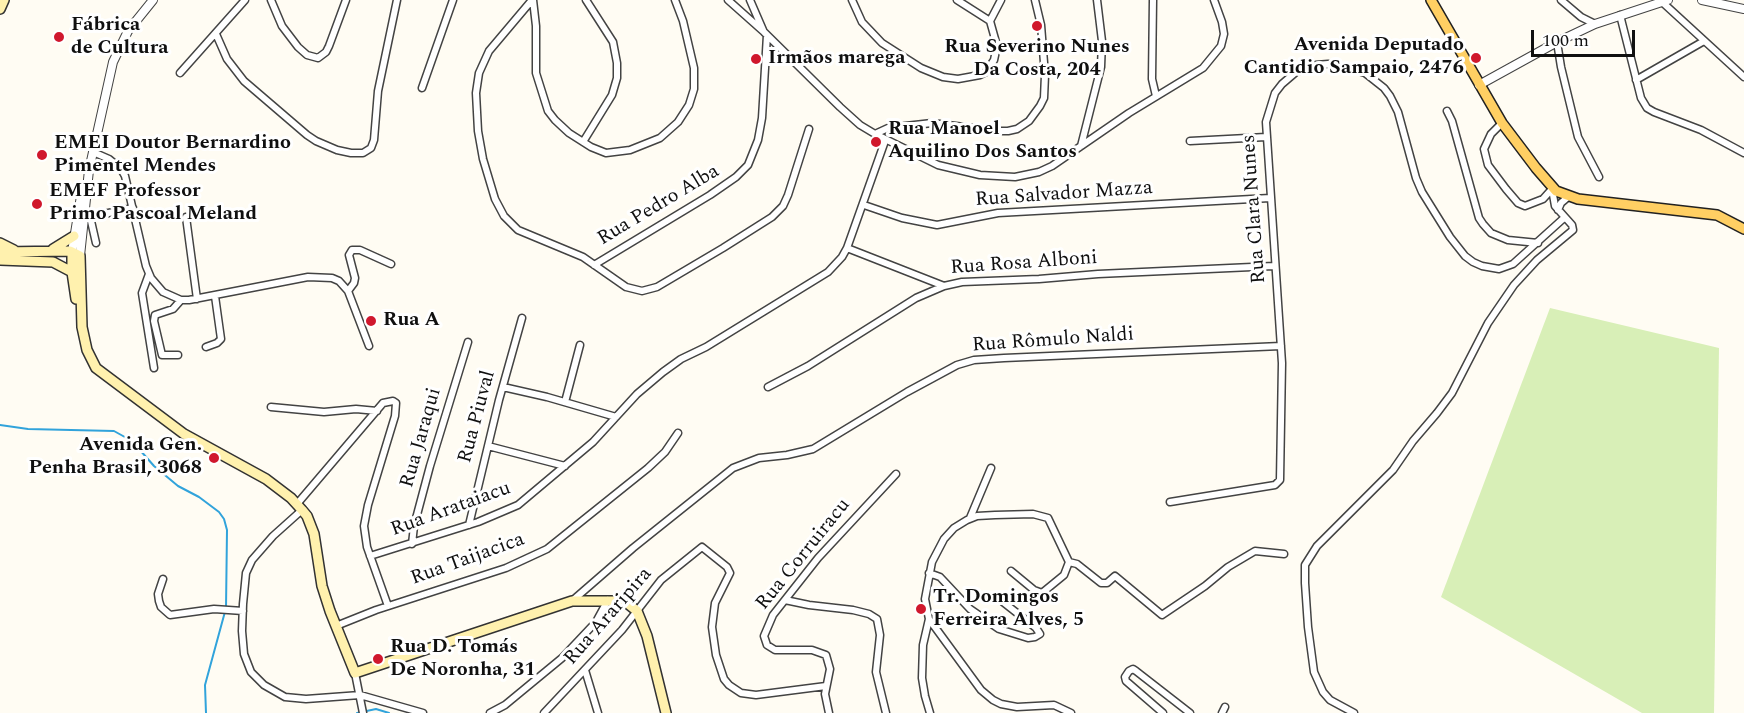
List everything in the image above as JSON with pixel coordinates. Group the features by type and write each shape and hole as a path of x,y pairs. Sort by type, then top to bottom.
{"main road":[{"path":"0,9 4,0"},
{"path":"1431,0 1502,123 1552,189 1578,200 1717,215 1744,229"},
{"path":"46,257 74,236"},
{"path":"0,243 20,252"},
{"path":"0,252 20,252 46,257 76,272"},
{"path":"0,260 76,254 74,283 76,300 80,306"},
{"path":"46,257 74,283"},
{"path":"76,272 82,299 80,306 85,341 96,368 184,434 266,479 300,507 307,516 314,534 322,586 355,673 572,601 608,600 627,603 638,611 647,636 666,713"}],"street":[{"path":"76,254 89,170 111,71 119,47 128,31 153,0"},
{"path":"180,73 245,0"},
{"path":"271,0 291,38 307,55 318,58 329,46 346,0"},
{"path":"216,34 227,59 244,81 307,135 337,150 363,153 371,148 374,140 378,91 397,0"},
{"path":"422,88 453,0"},
{"path":"533,0 536,26 536,73 543,100 555,120 583,142 606,153 630,150 660,138 684,113 694,89 694,68 683,21 675,0"},
{"path":"533,0 489,51 479,73 477,102 483,159 495,199 504,216 523,234 583,257 626,287 642,291 657,287 772,217 783,206 788,195 809,129"},
{"path":"583,142 612,95 617,72 613,42 586,0"},
{"path":"728,0 860,125 885,141 939,165 980,175 1003,177 1023,176 1052,166 1129,113 1203,68 1221,46 1224,28 1214,0"},
{"path":"750,0 765,34"},
{"path":"852,0 862,22 882,43 921,68 950,78 974,78 986,72 991,66 997,46 990,21 957,0"},
{"path":"990,21 1001,0"},
{"path":"875,134 888,128 932,123 1008,131 1017,129 1029,121 1040,106 1045,86 1042,29 1035,0"},
{"path":"1081,147 1101,67 1102,51 1097,0"},
{"path":"1153,0 1152,79 1156,96"},
{"path":"1561,0 1577,14 1595,24"},
{"path":"1479,85 1595,24 1663,0 1744,77"},
{"path":"1702,0 1744,9"},
{"path":"1620,15 1641,98 1650,110 1701,130 1744,153"},
{"name":"Rua Pedro Alba","path":"594,265 710,195 736,177 748,165 758,140 762,118 765,34"},
{"path":"1636,80 1704,41"},
{"path":"1557,42 1578,137 1599,177"},
{"name":"Rua Clara Nunes","path":"1170,502 1275,485 1280,480 1281,346 1266,122 1275,93 1296,72 1309,66 1328,64 1365,73 1378,82 1390,96 1398,112 1422,192 1450,237 1465,256 1482,266 1500,269 1513,264 1567,220"},
{"path":"1732,65 1744,66"},
{"path":"1447,111 1452,121 1479,218 1483,224 1491,232 1508,240 1538,243"},
{"path":"1502,123 1491,134 1484,149 1488,165 1506,189 1518,203 1525,206 1543,199 1552,189"},
{"path":"1190,141 1266,137"},
{"name":"Rua Arataiacu","path":"370,556 469,525 518,505 593,442 645,386 671,366 828,272 847,248 885,141"},
{"path":"93,152 109,159 121,169 129,185 149,274 163,292 181,300 197,299 325,276 339,281 348,291 369,346"},
{"path":"76,254 74,236 85,175 89,170"},
{"path":"1354,713 1330,700 1323,692 1314,672 1308,627 1305,565 1317,546 1393,470 1452,393 1488,322 1506,296 1537,260 1571,233 1574,228 1555,206 1552,189"},
{"path":"1558,210 1561,203 1568,197"},
{"name":"Rua Salvador Mazza","path":"864,205 902,218 937,225 998,213 1270,198"},
{"path":"96,243 91,221 94,216 134,208"},
{"path":"186,217 197,299"},
{"path":"847,248 944,286"},
{"path":"348,291 355,278 350,255 352,250 360,250 391,264"},
{"name":"Rua Rosa Alboni","path":"768,387 808,366 916,298 944,286 962,282 1274,266"},
{"path":"149,274 142,293 154,368"},
{"path":"206,347 221,339 215,296"},
{"path":"178,355 162,355 154,321 155,315 173,309 181,300"},
{"name":"Rua Piuval","path":"469,525 502,387 522,318"},
{"name":"Rua Jaraqui","path":"412,544 414,526 430,466 468,342"},
{"path":"565,402 580,345"},
{"name":"Rua Rômulo Naldi","path":"572,601 633,548 733,468 754,459 813,449 924,382 967,362 1004,358 1281,346"},
{"path":"502,387 616,417"},
{"path":"388,606 364,533 365,518 397,408 393,401 383,403 249,567 244,580 239,611 244,654 251,672 264,685 285,697 295,699 360,695 423,713"},
{"path":"271,407 324,412 356,409 377,411"},
{"name":"Rua Taijacica","path":"336,626 388,606 506,568 547,549 648,468 665,452 678,433"},
{"path":"488,446 565,466"},
{"path":"970,518 991,468"},
{"name":"Rua Corruiracu","path":"826,686 830,669 826,655 812,651 776,650 766,645 764,636 770,621 785,600 832,542 896,474"},
{"path":"930,713 925,696 922,670 923,645 929,619 925,599 928,573 934,556 954,528 970,518 1033,514 1046,516 1069,562 1064,575 1042,593 1034,590 1011,571"},
{"name":"Rua Araripira","path":"544,713 638,611 661,580 702,547 727,567 730,573 715,603 712,627 716,655 724,678 729,685 741,693 756,695 826,686"},
{"path":"1069,562 1077,564 1101,583 1107,583 1114,576 1162,615 1216,578 1228,567 1255,551 1284,554"},
{"path":"928,573 940,577 970,609 999,629 1028,638 1040,634 1036,628 1003,602"},
{"path":"163,579 159,594 161,607 166,612 177,615 214,609 239,611"},
{"path":"490,713 505,705 568,653 596,622 608,600"},
{"path":"785,600 853,610 869,614 877,619 880,635 876,672 886,713"},
{"path":"929,619 981,690 993,700 1017,707 1054,705 1071,713"},
{"path":"1163,713 1126,681 1125,677 1129,671 1133,669 1136,671 1190,713"},
{"path":"585,670 598,713"},
{"path":"355,673 363,713"},
{"path":"826,686 825,694 829,713"}],"green space":[{"path":"1550,308 1719,348 1714,713 1642,713 1441,597"}],"waterway":[{"path":"0,425 28,429 114,431 132,441 154,466 178,486 199,497 219,512 227,530 226,608 205,685 206,713"},
{"path":"357,713 376,709 389,713"}],"place":[{"name":"Rua Severino Nunes Da Costa, 204","path":"1037,26"},
{"name":"Fábrica de Cultura","path":"59,37"},
{"name":"Avenida Deputado Cantidio Sampaio, 2476","path":"1476,58"},
{"name":"Irmãos marega","path":"756,59"},
{"name":"Rua Manoel Aquilino Dos Santos","path":"876,142"},
{"name":"EMEI Doutor Bernardino Pimentel Mendes","path":"42,155"},
{"name":"EMEF Professor Primo Pascoal Meland","path":"37,204"},
{"name":"Rua A","path":"371,321"},
{"name":"Avenida Gen. Penha Brasil, 3068","path":"214,458"},
{"name":"Tr. Domingos Ferreira Alves, 5","path":"921,609"},
{"name":"Rua D. Tomás De Noronha, 31","path":"378,659"}]}
